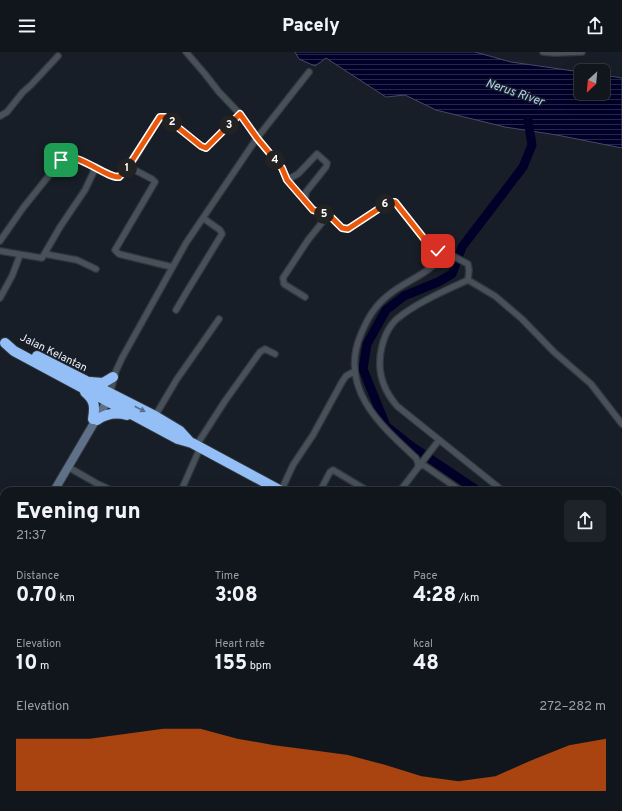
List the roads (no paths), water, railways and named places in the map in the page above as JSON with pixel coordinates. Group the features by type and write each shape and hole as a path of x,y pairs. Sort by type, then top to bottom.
{"highway":[{"name":"Jalan Kelantan","path":"2,342 14,351 71,381 107,396 122,399 155,416 180,432 196,446"},
{"name":"Jalan Kelantan","path":"2,342 16,346 43,359 86,382 141,419 273,487"},
{"path":"86,382 103,383 115,377 116,390 122,399"},
{"path":"71,381 89,395 93,401 95,421"},
{"path":"95,421 107,414 116,413 141,419"}],"street":[{"path":"186,52 219,92 240,114 257,138 282,168 287,180 316,212 328,215 342,228 348,229 389,202 395,202 429,245 438,251 446,253 468,264 468,280"},
{"path":"543,52 554,54 582,52"},
{"path":"0,116 7,112 23,92 58,56"},
{"path":"56,487 95,421 124,354 172,267 257,138 309,72"},
{"path":"0,241 23,208 64,158 68,157 96,167 116,177 122,175 128,167 160,117 165,117 201,146 206,148 240,114"},
{"path":"287,180 298,174 317,154 327,162 326,167 306,192 305,201"},
{"path":"0,251 42,258 84,190 96,167"},
{"path":"128,167 152,179 155,182 155,185 116,250 119,254 172,267"},
{"path":"305,297 284,284 283,278 308,240 328,215"},
{"path":"176,310 222,234 220,230 203,218"},
{"path":"419,465 416,458 378,422 366,405 357,384 354,371 354,356 356,345 375,307 391,292 428,270 446,253"},
{"path":"45,254 77,260 96,269"},
{"path":"0,298 12,276 20,255"},
{"path":"468,280 494,296 522,319 569,367 591,384 622,424"},
{"path":"468,280 401,315 389,331 382,347 380,365 384,385 397,406 407,416 499,487"},
{"path":"155,416 177,379 219,319"},
{"path":"182,487 196,446 224,401 260,352 266,349 275,354"},
{"path":"283,487 293,465 313,435 342,382 346,376 354,371"},
{"path":"403,487 439,440"},
{"path":"419,465 425,466 455,487"},
{"path":"68,467 101,487"},
{"path":"322,487 330,472 333,470 361,487"}],"water":[{"name":"Nerus River","path":"295,52 475,52 511,62 574,71 574,100 610,100 610,76 622,78 622,148 557,135 505,127 436,110 405,95 386,97 326,58 315,66 299,59"}],"waterway":[{"path":"472,487 411,446 386,426 363,369 367,344 386,310 404,296 438,282 452,274 462,247 523,167 532,145 528,120"}]}
